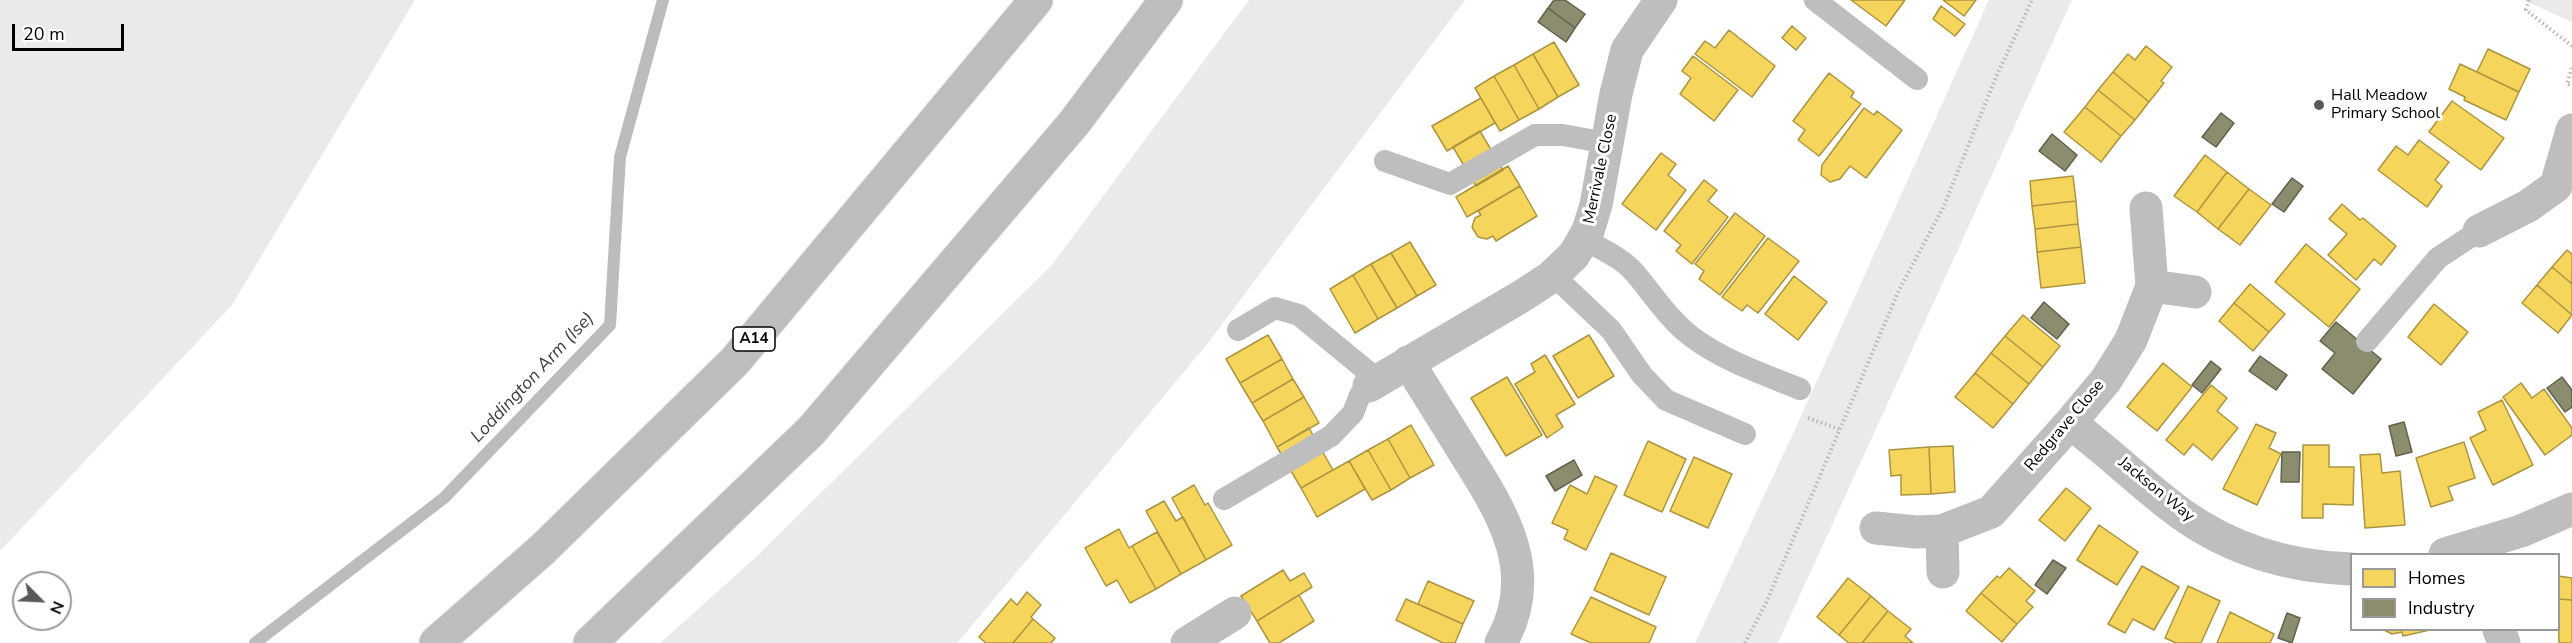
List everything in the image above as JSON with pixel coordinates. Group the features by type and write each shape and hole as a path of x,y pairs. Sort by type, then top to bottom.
{"highway":[{"name":"A14","path":"436,643 543,549 735,361 1036,0"},
{"path":"590,643 811,431 1074,123 1166,0"}],"street":[{"name":"Merrivale Close","path":"1374,383 1553,275 1574,255 1584,239 1596,205 1627,50 1661,0"},
{"path":"2479,231 2564,191 2572,130"},
{"name":"Redgrave Close","path":"1876,528 1916,532 1942,531 1990,512 2070,423 2106,380 2131,340 2152,286 2146,207"},
{"path":"2152,286 2195,292"},
{"path":"1408,362 1497,505 1514,543 1519,584 1510,628 1502,643"},
{"name":"Jackson Way","path":"2070,423 2111,453 2181,513 2224,539 2255,553 2290,563 2350,569"},
{"path":"2465,552 2572,509"},
{"path":"1942,531 1943,572"},
{"path":"1192,642 1235,613"}],"lane":[{"path":"1815,0 1917,79"},
{"path":"1385,161 1450,184 1535,135 1563,135 1607,143"},
{"path":"2367,341 2439,258 2479,231"},
{"path":"1584,239 1618,258 1633,271 1653,299 1690,336 1719,356 1800,388"},
{"path":"1553,275 1611,330 1642,375 1666,400 1745,434"},
{"path":"1224,499 1331,436 1353,413 1360,395 1374,383 1299,315 1275,308 1238,330"}],"path":[{"path":"1745,643 1766,603 1899,290 1943,208 1996,76 2032,0"},
{"path":"2529,0 2526,10 2572,46"},
{"path":"2572,68 2567,84 2572,86"}],"shaded area":[{"path":"0,0 415,0 232,305 0,551"},
{"path":"1249,0 1465,0 1208,343 959,641 956,643 660,643 754,559 1051,266"},
{"path":"1989,0 2072,0 1778,643 1695,643 1797,425"},
{"path":"2523,0 2572,0 2572,22"}],"building: Homes":[{"path":"1851,0 1905,0 1886,26"},
{"path":"1943,0 1976,0 1964,16"},
{"path":"1941,6 1965,24 1955,36 1933,19"},
{"path":"1792,26 1806,38 1796,50 1782,38"},
{"path":"1729,30 1775,66 1752,97 1695,54 1705,41 1715,48"},
{"path":"1554,42 1579,85 1558,97 1533,54"},
{"path":"2146,46 2172,67 2161,81 2164,83 2149,102 2113,72 2128,54 2135,60"},
{"path":"2488,49 2530,69 2519,92 2477,72"},
{"path":"1533,54 1558,97 1539,109 1514,65"},
{"path":"1693,56 1738,90 1714,121 1680,94 1691,78 1682,71"},
{"path":"2460,64 2519,92 2506,120 2464,100 2465,97 2449,89"},
{"path":"1514,65 1539,109 1519,120 1494,76"},
{"path":"2113,72 2149,102 2135,120 2098,90"},
{"path":"1829,73 1854,92 1851,97 1861,104 1819,156 1798,140 1805,130 1793,121"},
{"path":"1494,76 1519,120 1500,131 1475,88"},
{"path":"2098,90 2135,120 2121,136 2085,107"},
{"path":"1481,98 1495,123 1447,151 1432,126"},
{"path":"2452,101 2504,138 2481,170 2429,132"},
{"path":"2085,107 2121,136 2101,162 2064,132"},
{"path":"1864,108 1874,115 1877,111 1902,130 1866,178 1850,166 1840,179 1830,182 1821,175 1822,165"},
{"path":"1480,131 1503,170 1476,186 1453,147"},
{"path":"2419,140 2449,162 2435,180 2442,186 2427,207 2378,170 2396,146 2408,155"},
{"path":"1661,153 1676,164 1668,175 1686,190 1656,230 1622,204"},
{"path":"2205,155 2227,172 2197,212 2174,196"},
{"path":"1508,166 1520,186 1467,217 1456,197"},
{"path":"2227,172 2249,189 2218,229 2197,212"},
{"path":"2073,176 2076,201 2032,206 2030,181"},
{"path":"1704,180 1717,190 1708,201 1728,217 1692,264 1676,251 1681,245 1664,231"},
{"path":"1520,186 1537,216 1496,241 1493,236 1487,239 1478,237 1472,227 1475,218 1481,215 1478,211"},
{"path":"2249,189 2271,205 2240,245 2218,229"},
{"path":"2076,201 2078,224 2035,229 2032,206"},
{"path":"2342,204 2360,220 2363,218 2396,246 2381,265 2374,259 2356,280 2328,255 2347,234 2329,219"},
{"path":"1735,213 1765,236 1720,295 1699,279 1704,271 1695,264"},
{"path":"2078,224 2081,247 2037,252 2035,229"},
{"path":"1768,238 1799,261 1758,313 1747,305 1742,311 1722,297"},
{"path":"1410,242 1436,285 1417,296 1391,253"},
{"path":"2306,244 2360,289 2329,327 2275,282"},
{"path":"2081,247 2085,283 2041,288 2037,252"},
{"path":"2567,250 2572,254 2572,284 2552,267"},
{"path":"1391,253 1417,296 1397,308 1371,264"},
{"path":"1371,264 1397,308 1378,319 1353,275"},
{"path":"2552,267 2572,284 2572,315 2537,285"},
{"path":"1353,275 1378,319 1355,333 1330,289"},
{"path":"1794,276 1827,302 1798,340 1765,314"},
{"path":"2250,284 2285,314 2269,332 2234,303"},
{"path":"2537,285 2572,315 2558,333 2522,303"},
{"path":"2234,303 2269,332 2253,351 2219,321"},
{"path":"2434,304 2468,332 2441,365 2408,337"},
{"path":"2023,315 2060,346 2043,367 2005,336"},
{"path":"1268,335 1282,359 1240,383 1226,359"},
{"path":"1589,335 1614,376 1578,398 1553,356"},
{"path":"2005,336 2043,367 2029,384 1991,353"},
{"path":"1991,353 2029,384 2013,404 1975,373"},
{"path":"1545,355 1575,404 1556,415 1563,427 1547,438 1515,384 1535,372 1531,364"},
{"path":"1282,359 1293,379 1252,403 1240,383"},
{"path":"2163,363 2192,387 2157,431 2127,407"},
{"path":"1975,373 2013,404 1993,428 1955,397"},
{"path":"1507,377 1542,435 1506,456 1471,398"},
{"path":"1293,379 1304,397 1263,421 1252,403"},
{"path":"2521,383 2532,398 2544,389 2572,428 2572,435 2545,455 2503,397"},
{"path":"2211,385 2227,398 2217,411 2238,428 2212,460 2193,444 2184,455 2166,440"},
{"path":"1304,397 1319,423 1277,447 1263,421"},
{"path":"2502,400 2533,465 2493,485 2470,438 2486,430 2478,412"},
{"path":"2256,424 2276,433 2269,448 2281,454 2257,505 2223,489"},
{"path":"1411,425 1434,465 1410,478 1388,439"},
{"path":"1309,428 1333,470 1301,488 1277,447"},
{"path":"1388,439 1410,478 1391,490 1368,450"},
{"path":"1648,441 1686,459 1662,512 1624,495"},
{"path":"2464,442 2475,478 2448,487 2453,500 2431,507 2416,458"},
{"path":"2303,445 2329,445 2329,467 2354,467 2353,505 2323,504 2323,518 2302,518"},
{"path":"1953,446 1955,492 1931,494 1929,447"},
{"path":"1929,447 1931,494 1901,495 1901,475 1891,476 1889,450"},
{"path":"1368,450 1391,490 1372,500 1349,461"},
{"path":"2380,454 2382,473 2400,471 2405,525 2365,528 2360,455"},
{"path":"1694,457 1732,474 1708,528 1670,511"},
{"path":"1349,461 1365,489 1317,517 1301,488"},
{"path":"1595,476 1617,486 1586,550 1564,539 1568,530 1552,523 1570,485 1587,494"},
{"path":"1194,485 1205,505 1208,503 1232,545 1206,560 1172,498"},
{"path":"2066,488 2091,508 2065,541 2039,520"},
{"path":"1164,501 1176,521 1183,517 1206,560 1181,574 1146,511"},
{"path":"2099,525 2138,552 2117,585 2077,560"},
{"path":"1119,529 1129,548 1132,546 1156,589 1130,603 1117,580 1106,586 1085,548"},
{"path":"1157,532 1181,574 1156,589 1132,546"},
{"path":"1611,553 1666,577 1649,615 1594,590"},
{"path":"2142,566 2179,587 2154,630 2133,619 2125,633 2108,624"},
{"path":"2009,568 2035,591 2026,601 2033,607 2017,624 1981,593 1997,576 2000,578"},
{"path":"1283,570 1290,581 1304,573 1312,587 1257,621 1241,596"},
{"path":"2560,576 2572,578 2572,600 2560,599"},
{"path":"1848,578 1871,596 1839,635 1817,617"},
{"path":"1428,581 1474,601 1463,624 1418,604"},
{"path":"2188,586 2220,601 2201,643 2176,643 2165,638"},
{"path":"1027,592 1041,605 1031,617 1033,619 1013,643 986,643 979,637 1011,599 1017,605"},
{"path":"1981,593 2017,624 2002,642 1966,611"},
{"path":"1299,595 1314,621 1279,643 1270,643 1257,621"},
{"path":"1871,596 1888,611 1862,643 1849,643 1839,635"},
{"path":"1591,597 1656,627 1649,643 1591,643 1571,634"},
{"path":"1406,599 1463,624 1455,643 1443,643 1396,620"},
{"path":"2560,599 2572,600 2572,643 2559,643"},
{"path":"1888,611 1911,629 1905,636 1913,643 1862,643"},
{"path":"2230,612 2274,634 2270,643 2217,643"},
{"path":"1033,619 1055,638 1051,643 1013,643"},
{"path":"2386,631 2426,631 2403,636 2402,632 2392,634"}],"building: Industry":[{"path":"1554,0 1565,0 1585,14 1575,28 1548,8"},
{"path":"1548,8 1575,28 1566,42 1538,22"},
{"path":"2221,113 2234,123 2216,147 2202,137"},
{"path":"2052,134 2077,155 2065,171 2039,151"},
{"path":"2292,178 2303,186 2284,212 2272,204"},
{"path":"2044,302 2069,324 2057,339 2031,318"},
{"path":"2336,322 2381,359 2353,394 2322,369 2335,353 2320,341"},
{"path":"2260,356 2287,375 2276,390 2249,371"},
{"path":"2211,361 2221,369 2202,393 2192,385"},
{"path":"2562,377 2572,390 2572,407 2565,412 2547,388"},
{"path":"2404,422 2412,452 2396,456 2389,426"},
{"path":"2282,452 2300,452 2299,482 2281,482"},
{"path":"1574,460 1582,475 1555,491 1546,476"},
{"path":"2053,560 2066,568 2047,594 2035,585"},
{"path":"2287,613 2300,618 2292,643 2278,638"}],"waterway":[{"name":"Loddington Arm (Ise)","path":"255,643 444,498 610,325 620,157 663,0"}],"place":[{"name":"Hall Meadow Primary School","path":"2319,105"}]}
